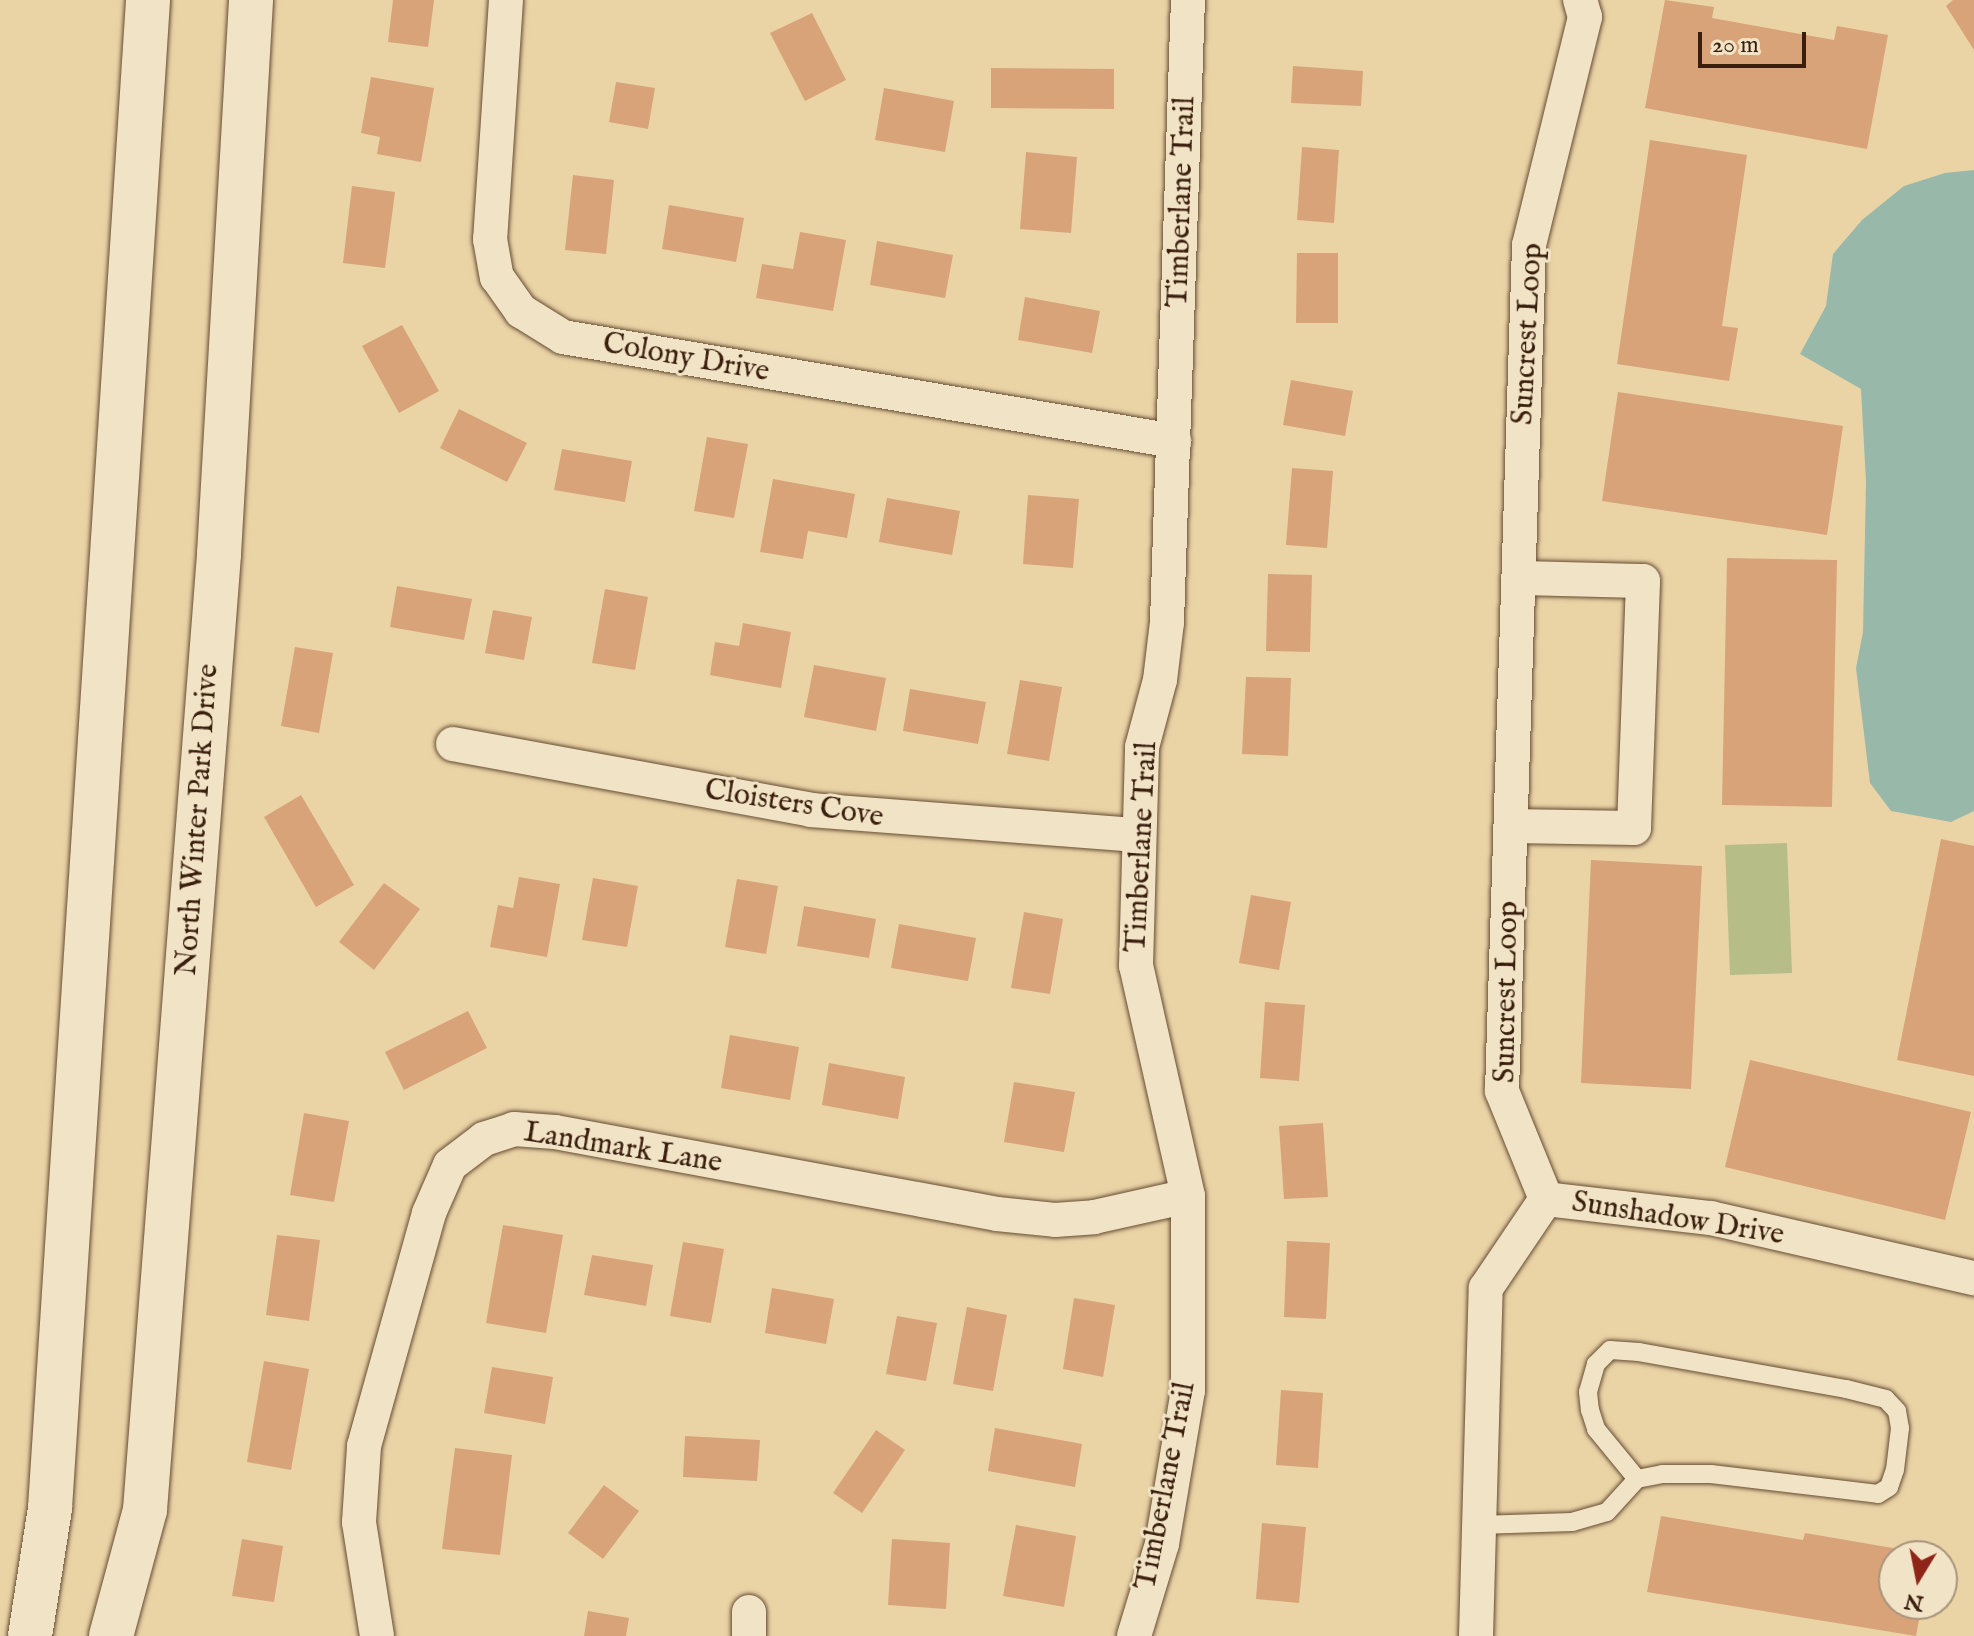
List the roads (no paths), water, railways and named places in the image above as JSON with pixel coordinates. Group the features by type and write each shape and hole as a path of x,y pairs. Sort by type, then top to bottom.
{"street":[{"path":"30,1636 50,1508 148,0"},
{"name":"North Winter Park Drive","path":"111,1636 145,1510 219,554 251,0"},
{"name":"Colony Drive","path":"506,0 490,239 497,277 521,311 563,337 1174,441"},
{"name":"Timberlane Trail","path":"1134,1636 1162,1544 1188,1391 1188,1196 1136,966 1137,835 1142,747 1160,680 1167,622 1188,0"},
{"name":"Suncrest Loop","path":"1546,1199 1502,1091 1529,245 1585,17 1580,0"},
{"path":"1511,826 1634,828 1643,581 1519,578"},
{"name":"Cloisters Cove","path":"453,744 811,810 1137,835"},
{"name":"Landmark Lane","path":"377,1636 359,1522 364,1446 429,1213 450,1165 484,1139 514,1129 555,1132 997,1214 1055,1220 1094,1217 1188,1196"},
{"name":"Sunshadow Drive","path":"1476,1636 1486,1288 1546,1199 1711,1218 1974,1278"}],"lane":[{"path":"1479,1525 1572,1522 1607,1512 1637,1479 1662,1474 1711,1474 1878,1494 1889,1487 1895,1470 1900,1428 1897,1411 1886,1399 1846,1389 1639,1352 1610,1350 1596,1364 1588,1392 1590,1410 1596,1429 1637,1479"}]}
